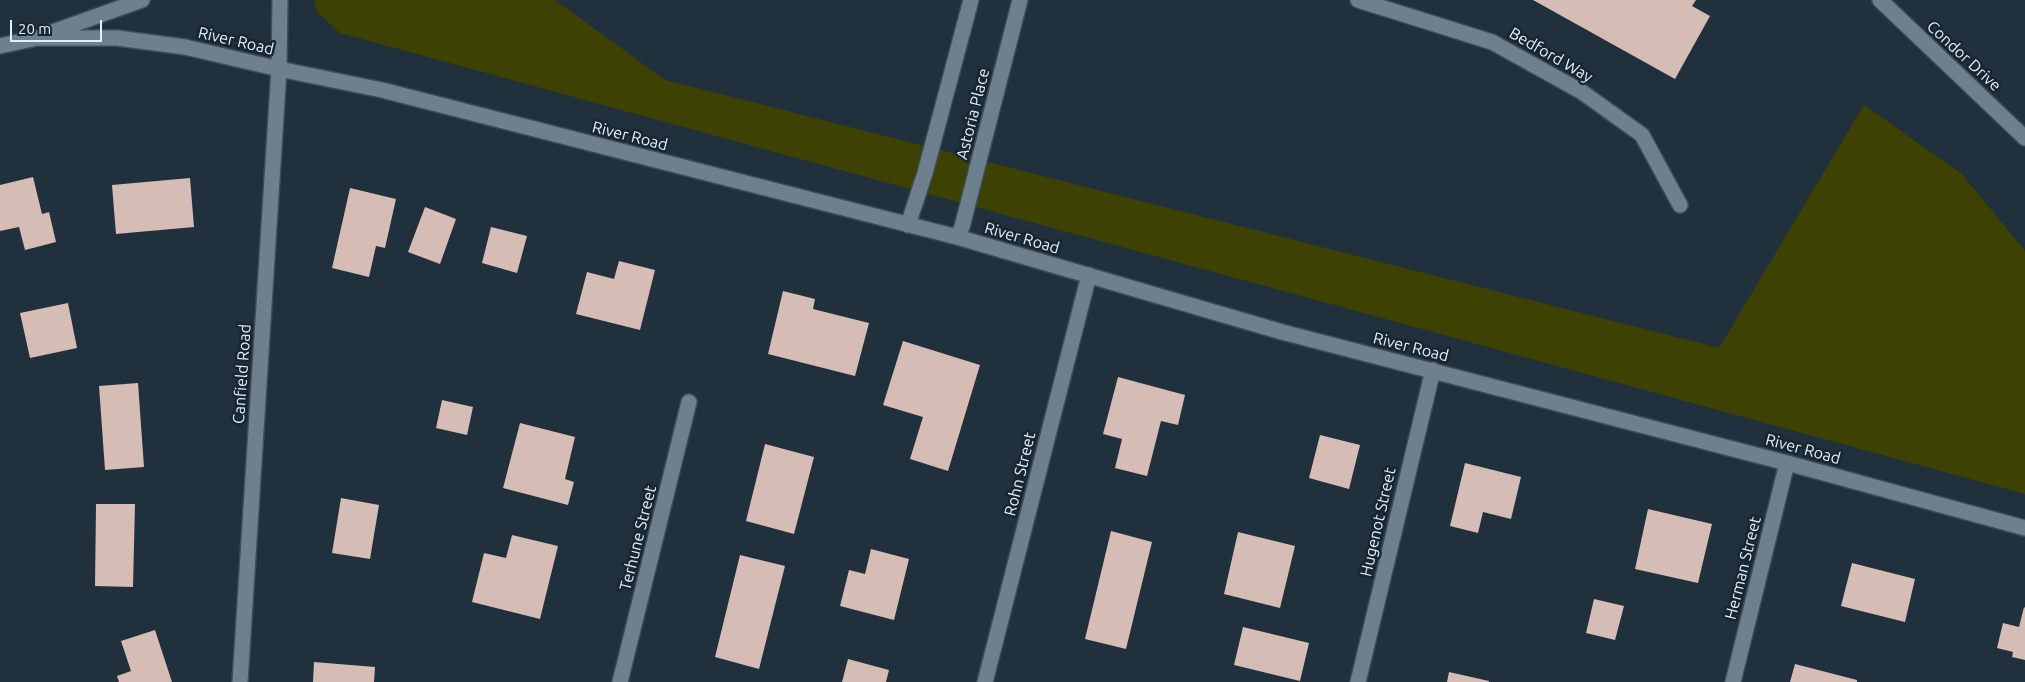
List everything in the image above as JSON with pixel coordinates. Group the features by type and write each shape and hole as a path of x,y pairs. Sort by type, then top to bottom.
{"street":[{"path":"37,38 142,0"},
{"name":"Canfield Road","path":"240,682 279,69 280,0"},
{"name":"Astoria Place","path":"908,225 925,173 971,0"},
{"name":"Astoria Place","path":"957,237 964,217 1020,0"},
{"name":"Bedford Way","path":"1358,0 1492,42 1582,92 1642,135 1680,205"},
{"name":"Condor Drive","path":"1880,0 2025,138"},
{"name":"River Road","path":"0,46 37,38 126,39 186,47 279,69 382,90 957,237 1282,332 1787,463 2025,528"},
{"name":"Rohn Street","path":"985,682 1090,275"},
{"name":"Hugenot Street","path":"1358,682 1432,370"},
{"name":"Terhune Street","path":"620,682 689,402"},
{"name":"Herman Street","path":"1733,682 1787,463"}],"green space":[{"path":"314,0 555,0 665,80 1719,348 1864,105 1962,174 2025,251 2025,494 340,33 317,12"}],"building":[{"path":"1533,0 1696,0 1692,6 1710,16 1675,79"},
{"path":"33,177 42,214 49,212 56,242 25,250 19,227 0,231 0,185"},
{"path":"190,178 194,227 116,234 112,185"},
{"path":"350,188 396,199 385,248 376,246 369,277 332,268"},
{"path":"425,207 456,219 440,264 408,252"},
{"path":"491,227 527,236 517,273 482,263"},
{"path":"619,261 655,270 640,330 576,314 587,272 614,279"},
{"path":"783,291 815,299 813,309 869,323 855,376 768,354"},
{"path":"68,303 77,348 30,358 20,313"},
{"path":"903,341 980,365 948,471 910,459 923,417 883,405"},
{"path":"1118,377 1185,395 1178,425 1161,421 1147,476 1115,468 1122,439 1103,434"},
{"path":"138,383 144,467 105,470 99,386"},
{"path":"442,400 473,407 467,435 436,428"},
{"path":"520,423 575,437 565,479 574,482 568,505 503,488"},
{"path":"1320,435 1360,445 1349,489 1309,478"},
{"path":"765,444 814,457 794,534 746,521"},
{"path":"1465,463 1521,477 1511,519 1483,512 1478,533 1450,526"},
{"path":"341,498 379,505 370,559 332,553"},
{"path":"96,504 135,504 133,587 95,586"},
{"path":"1648,509 1712,524 1698,583 1635,569"},
{"path":"1111,531 1152,542 1126,649 1085,639"},
{"path":"1238,532 1295,546 1280,608 1224,594"},
{"path":"512,535 558,546 540,619 472,602 484,553 506,558"},
{"path":"871,549 909,559 894,620 840,606 849,570 865,574"},
{"path":"740,555 785,566 759,669 715,657"},
{"path":"1852,563 1915,579 1905,622 1841,606"},
{"path":"1594,599 1624,606 1615,640 1586,633"},
{"path":"2024,607 2025,660 2012,657 2013,652 1997,648 2003,623 2019,627"},
{"path":"1243,627 1309,643 1300,681 1234,665"},
{"path":"155,630 172,682 119,682 117,676 131,671 121,641"},
{"path":"848,659 889,670 886,682 842,682"},
{"path":"314,662 375,667 374,682 313,682"},
{"path":"1795,664 1857,680 1857,682 1790,682"},
{"path":"1449,672 1489,681 1489,682 1447,682"}]}
